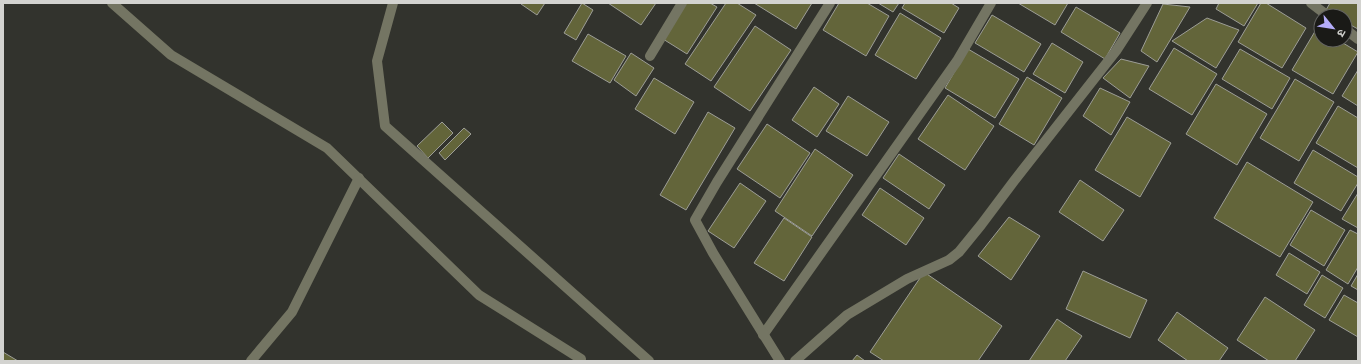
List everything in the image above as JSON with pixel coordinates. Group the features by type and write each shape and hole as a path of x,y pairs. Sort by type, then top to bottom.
{"street":[{"path":"112,3 172,55 327,148 479,295 582,359"},
{"path":"393,3 377,61 385,126 649,361"},
{"path":"650,56 682,3"},
{"path":"780,361 694,220 830,3"},
{"path":"763,335 957,62 992,3"},
{"path":"795,361 846,315 907,279 949,260 959,252 982,225 1014,181 1116,50 1146,3"},
{"path":"251,361 292,312 359,178"}],"building":[{"path":"545,3 537,15 521,4"},
{"path":"582,3 593,10 576,40 564,33"},
{"path":"608,3 656,3 641,25"},
{"path":"686,3 710,3 717,7 687,54 663,39"},
{"path":"726,3 737,3 756,15 711,81 685,64"},
{"path":"754,3 812,3 796,29"},
{"path":"839,3 867,3 889,16 866,56 823,30"},
{"path":"878,3 899,3 893,12"},
{"path":"905,3 951,3 959,8 944,33 902,8"},
{"path":"1018,3 1068,3 1055,25"},
{"path":"1219,3 1258,3 1244,26 1216,9"},
{"path":"1261,3 1266,3 1306,28 1282,68 1238,42"},
{"path":"1330,3 1358,3 1358,29 1353,26 1353,8 1327,8"},
{"path":"1163,4 1190,7 1157,62 1141,51"},
{"path":"1076,7 1120,33 1105,59 1061,32"},
{"path":"900,13 941,38 916,79 875,55"},
{"path":"992,15 1041,44 1024,72 975,43"},
{"path":"1207,18 1239,30 1216,68 1172,41"},
{"path":"755,26 791,50 750,111 714,87"},
{"path":"588,34 626,56 610,83 572,61"},
{"path":"1313,35 1313,48 1351,48 1358,52 1333,94 1292,70"},
{"path":"1052,43 1083,62 1065,93 1033,74"},
{"path":"1174,48 1217,74 1192,115 1149,89"},
{"path":"968,49 1019,79 995,118 945,88"},
{"path":"1240,49 1290,78 1272,109 1222,79"},
{"path":"631,53 654,68 636,96 614,80"},
{"path":"1121,59 1149,66 1130,98 1103,78"},
{"path":"1358,70 1358,106 1342,96"},
{"path":"1027,77 1062,98 1034,145 999,124"},
{"path":"654,78 694,102 675,134 635,109"},
{"path":"1295,79 1334,102 1299,161 1260,138"},
{"path":"1216,84 1267,114 1237,165 1186,134"},
{"path":"814,87 839,104 817,137 792,120"},
{"path":"1100,88 1130,102 1111,135 1083,116"},
{"path":"948,95 994,126 965,170 918,139"},
{"path":"848,96 889,122 867,156 826,131"},
{"path":"1338,106 1358,118 1358,168 1316,143"},
{"path":"708,112 735,128 686,210 660,195"},
{"path":"1127,117 1171,143 1140,197 1095,170"},
{"path":"442,122 453,133 428,158 417,146"},
{"path":"767,124 810,153 780,198 737,169"},
{"path":"464,128 471,134 445,160 439,153"},
{"path":"815,149 853,175 812,236 775,211"},
{"path":"1313,150 1358,177 1358,183 1341,211 1294,183"},
{"path":"899,154 945,185 929,209 883,178"},
{"path":"1247,162 1313,202 1280,257 1214,218"},
{"path":"1080,180 1124,210 1103,241 1059,212"},
{"path":"740,183 766,201 734,248 708,231"},
{"path":"880,188 924,218 906,245 862,215"},
{"path":"1358,193 1358,228 1342,219"},
{"path":"1311,210 1345,230 1324,266 1290,245"},
{"path":"1009,217 1040,236 1011,280 978,256"},
{"path":"784,218 812,237 784,281 754,263"},
{"path":"1350,230 1358,234 1358,267 1348,284 1326,270"},
{"path":"1289,253 1320,272 1307,294 1276,275"},
{"path":"1083,271 1147,300 1130,338 1066,309"},
{"path":"924,272 1002,326 978,361 884,361 870,352"},
{"path":"1358,274 1358,290 1351,286"},
{"path":"1322,275 1343,288 1325,318 1304,305"},
{"path":"1344,295 1358,303 1358,337 1329,320"},
{"path":"1265,297 1315,330 1295,361 1269,361 1237,340"},
{"path":"1177,312 1228,348 1219,361 1188,361 1158,340"},
{"path":"1057,319 1082,336 1065,361 1029,361"},
{"path":"3,352 18,361 3,361"},
{"path":"857,355 865,361 852,361"}]}
